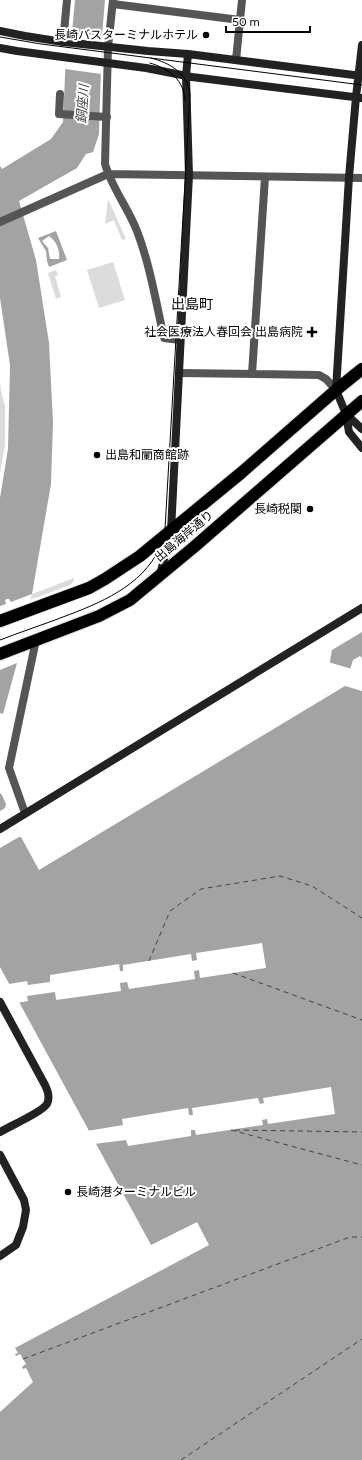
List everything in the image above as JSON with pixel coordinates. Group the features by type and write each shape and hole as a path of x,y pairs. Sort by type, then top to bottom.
{"highway":[{"name":"出島海岸通り","path":"0,621 89,588 140,556 241,473 362,369"},
{"name":"出島海岸通り","path":"0,654 99,616 130,600 362,401"}],"street":[{"path":"63,42 67,0"},
{"path":"236,60 242,0"},
{"path":"180,340 164,338 148,265 137,231 104,164 109,64 108,47 113,2 240,20"},
{"path":"0,31 63,42 188,54 360,76"},
{"path":"336,390 349,177 359,98 362,45"},
{"path":"0,48 146,68 186,76 359,98"},
{"path":"160,575 171,531 189,175 186,76 188,54"},
{"path":"60,94 59,114 107,117"},
{"path":"0,222 108,174 362,178"},
{"path":"252,374 265,177"},
{"path":"179,373 319,375 326,379 336,390 346,414 349,432 362,448"},
{"path":"346,414 362,429"},
{"path":"0,829 362,608"},
{"path":"25,813 9,768 36,640"},
{"path":"0,1002 45,1085 49,1098 48,1103 41,1110 0,1132"},
{"path":"0,1155 24,1200 26,1210 23,1227 16,1245 0,1256"}],"shaded area":[{"path":"108,199 126,239 122,240 114,220 105,224"},
{"path":"113,262 125,300 99,308 87,270"},
{"path":"56,270 58,275 55,276 61,297 56,299 48,273"},
{"path":"0,380 5,406 5,445 0,474"},
{"path":"74,578 74,581 70,585 0,611 11,602"}],"water":[{"name":"銅座川","path":"75,0 105,0 102,36 99,134 93,152 86,154 77,168 19,201 36,260 49,343 53,422 51,484 32,594 17,663 3,714 0,713 0,498 8,449 10,365 0,298 0,166 2,169 51,139 63,122 66,53 72,32"},
{"path":"56,231 67,260 49,267 46,251 38,238","holes":["49,236 57,246 59,259 50,259 48,248 42,241"]},
{"path":"362,632 362,658 360,656 353,660 346,683 324,696 332,650"},
{"path":"345,686 362,691 362,1460 0,1460 0,1412 33,1382 26,1368 23,1369 22,1367 26,1364 20,1354 16,1356 15,1354 18,1353 15,1348 209,1245 197,1222 151,1245 0,967 0,794 1,793 21,837 39,870"}],"pier":[{"path":"72,32 102,36 101,74 65,69 66,53"},
{"path":"32,594 17,663 0,670 0,606 6,604 5,600 7,599 11,602"},
{"path":"328,662 352,669 348,683 322,697"},
{"path":"6,804 21,837 0,848 0,811 5,808"},
{"path":"262,943 266,968 200,978 199,970 194,971 195,979 129,989 127,982 120,983 121,991 56,1000 55,992 27,996 28,1001 17,1003 9,984 27,981 28,985 50,982 50,975 119,964 120,971 123,971 123,965 191,954 192,961 197,960 196,953"},
{"path":"331,1087 335,1114 268,1124 267,1119 262,1120 263,1125 196,1135 195,1130 191,1130 191,1136 128,1146 126,1140 94,1144 87,1131 123,1125 122,1119 188,1108 189,1115 193,1115 192,1108 258,1098 260,1104 264,1103 263,1098"}],"ferry route":[{"path":"149,961 170,911 201,889 280,876 312,886 362,918"},
{"path":"233,973 362,1020"},
{"path":"231,1130 362,1165"},
{"path":"235,1130 362,1132"},
{"path":"23,1359 350,1237 362,1237"},
{"path":"181,1460 362,1339"}],"tram line":[{"path":"0,37 41,44 362,85"},
{"path":"0,640 98,603 125,588 147,568 158,552 163,539 165,529 190,95 189,87 186,81 177,70 165,63 151,58"},
{"path":"150,63 157,65 175,76 182,87 185,101"}],"place":[{"name":"長崎バスターミナルホテル","path":"206,35"},
{"name":"社会医療法人春回会 出島病院","path":"312,332"},
{"name":"出島和蘭商館跡","path":"97,455"},
{"name":"長崎税関","path":"310,509"},
{"name":"長崎港ターミナルビル","path":"68,1192"}],"district":[{"name":"出島町","path":"192,304"}]}
